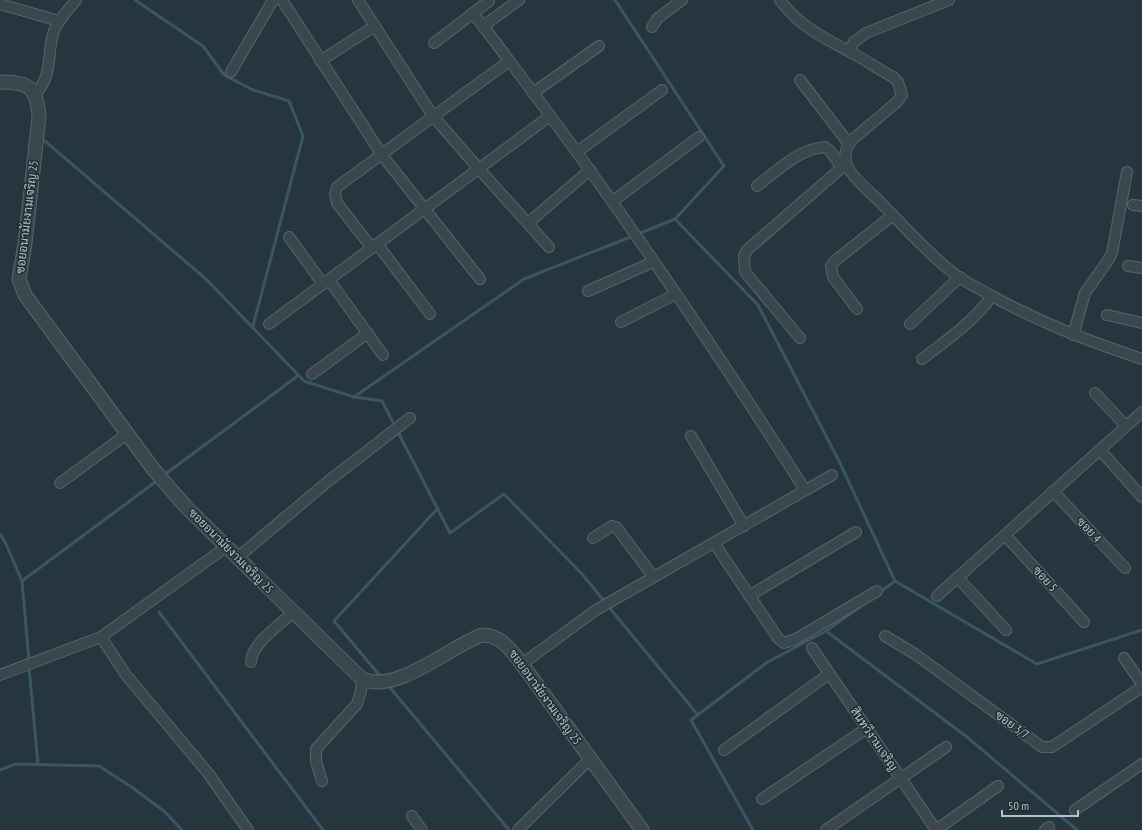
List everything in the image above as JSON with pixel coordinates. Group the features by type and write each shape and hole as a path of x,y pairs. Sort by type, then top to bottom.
{"street":[{"path":"0,82 24,84 30,87 35,94 41,88 47,76 54,32 59,21 76,0"},
{"path":"231,72 273,0"},
{"path":"282,0 382,155 480,279"},
{"path":"358,0 433,116 549,247"},
{"path":"434,43 489,0 498,15"},
{"path":"483,26 519,0"},
{"path":"652,27 658,18 682,0"},
{"path":"849,51 854,42 866,33 949,0"},
{"path":"782,2 797,21 812,32 849,51 893,77 898,82 902,95 897,102 849,144 844,154 844,166 747,250 744,256 745,272 800,338"},
{"path":"0,4 59,21"},
{"path":"473,13 613,201 752,406 805,490"},
{"path":"320,61 375,26"},
{"path":"533,93 599,46"},
{"path":"430,314 338,203 335,190 337,187 509,61"},
{"path":"800,80 849,144"},
{"path":"577,152 662,90"},
{"name":"ซอยอนามัยงามเจริญ 25","path":"35,94 38,103 39,117 26,244 20,279 25,295 159,476 186,507 292,613 362,679 371,683 391,679 423,667 482,635 490,635 499,639 522,664 642,830"},
{"path":"269,324 550,116"},
{"path":"613,201 699,137"},
{"path":"757,186 800,154 816,148 824,147 830,151 937,258 960,277 992,296 1073,335 1142,359"},
{"path":"528,223 590,170"},
{"path":"1073,335 1085,293 1112,253 1128,172"},
{"path":"857,309 833,277 831,266 836,260 893,214"},
{"path":"289,237 368,334 383,355"},
{"path":"588,292 653,262"},
{"path":"1128,266 1142,268"},
{"path":"910,324 960,277"},
{"path":"621,322 676,294"},
{"path":"922,359 958,331 985,306 992,296"},
{"path":"1107,315 1142,323"},
{"path":"312,374 368,334"},
{"path":"1095,393 1126,426"},
{"path":"937,596 1142,412"},
{"path":"237,558 326,483 410,418"},
{"path":"60,483 127,434"},
{"path":"691,436 744,526"},
{"path":"1100,450 1142,497"},
{"path":"522,664 596,610 653,576 714,543 832,475"},
{"name":"ซอย 4","path":"1054,491 1125,568"},
{"path":"593,538 612,526 616,527 653,576"},
{"path":"749,596 856,532"},
{"name":"ซอย 5","path":"1005,535 1084,622"},
{"path":"714,543 778,638 784,643 788,643 877,591"},
{"path":"0,675 101,637 226,547"},
{"path":"958,578 1006,630"},
{"path":"252,662 252,655 256,647 292,613"},
{"name":"ซอย 3/7","path":"884,636 915,654 1042,747 1052,746 1142,685"},
{"path":"101,637 126,675 208,773 248,830"},
{"name":"สินทวีงามเจริญ","path":"812,648 936,830"},
{"path":"1124,658 1142,685"},
{"path":"724,750 830,674"},
{"path":"322,781 316,761 316,750 357,704 361,691 362,679"},
{"path":"762,798 867,728"},
{"path":"826,830 946,746"},
{"path":"518,830 590,759"},
{"path":"1075,810 1142,764"},
{"path":"936,830 998,786"},
{"path":"412,816 422,830"}],"waterway":[{"path":"135,0 203,46 224,75 253,90 289,101 303,136 253,326"},
{"path":"615,0 724,166 675,219 638,234"},
{"path":"45,141 207,280 304,381 354,397"},
{"path":"675,219 758,305 839,461 895,581 1037,664 1142,630"},
{"path":"605,602 582,574 504,494 450,533 382,401 354,397 524,279 633,236"},
{"path":"164,475 299,375"},
{"path":"22,581 158,480"},
{"path":"381,677 334,621 438,508"},
{"path":"0,534 22,581 29,661"},
{"path":"879,593 895,581"},
{"path":"608,606 698,715"},
{"path":"753,830 691,720 766,663 826,631 860,607"},
{"path":"159,612 323,830"},
{"path":"826,631 967,737 1077,830"},
{"path":"29,667 38,765"},
{"path":"387,684 509,830"},
{"path":"0,770 16,764 99,766 133,788 165,812 182,830"}]}
